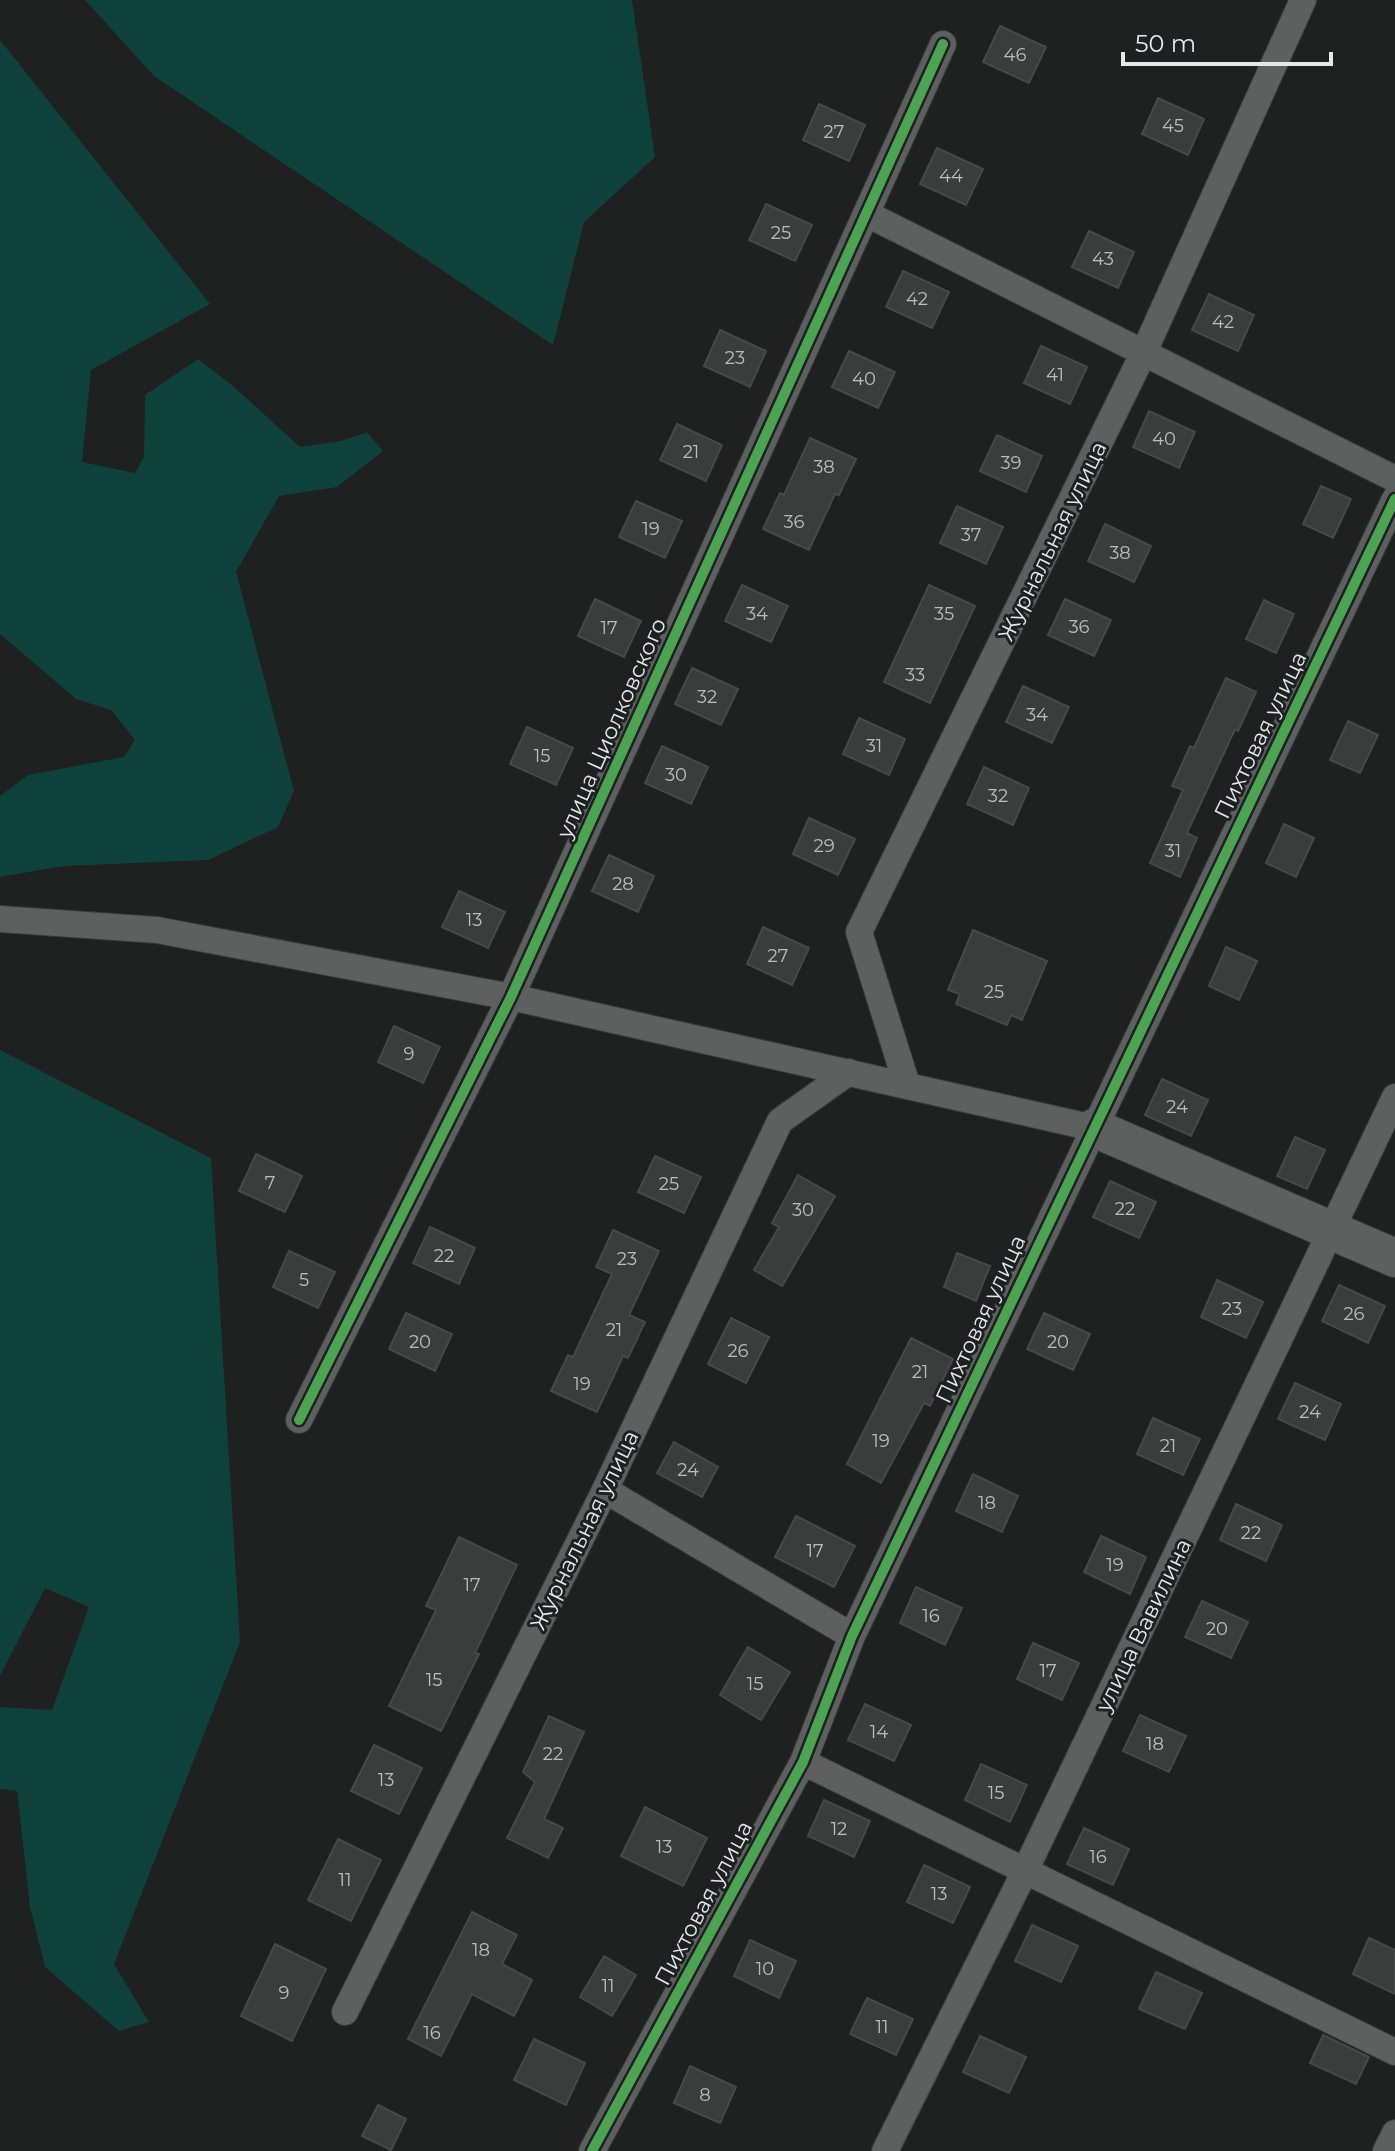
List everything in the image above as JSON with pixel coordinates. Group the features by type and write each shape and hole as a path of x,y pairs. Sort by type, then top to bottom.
{"street":[{"name":"Журнальная улица","path":"907,1085 859,932 1144,352 1303,0"},
{"name":"улица Циолковского","path":"299,1420 511,997 943,44"},
{"path":"867,214 1395,479"},
{"name":"Пихтовая улица","path":"592,2151 803,1762 852,1636 1395,499"},
{"path":"0,919 157,930 511,997 1094,1128 1395,1258"},
{"name":"Журнальная улица","path":"345,2012 605,1490 780,1121 849,1072"},
{"name":"улица Вавилина","path":"885,2151 1025,1871 1395,1097"},
{"path":"605,1490 852,1636"},
{"path":"803,1762 1395,2052"},
{"path":"1386,2151 1395,2133"}],"green space":[{"path":"85,0 632,0 655,157 584,222 553,345 154,76"},
{"path":"0,40 210,304 91,370 82,462 135,473 144,457 145,395 198,359 233,386 300,447 341,441 367,432 383,451 337,487 279,496 236,572 294,791 278,827 208,860 64,866 0,877 0,796 28,775 124,757 135,740 111,710 76,699 0,634"},
{"path":"0,1050 211,1158 240,1642 114,1964 149,2022 119,2031 45,1967 30,1907 17,1791 0,1789 0,1707 52,1710 89,1607 45,1588 0,1676"}],"building":[{"path":"1000,26 1046,47 1029,83 983,62"},
{"path":"1158,98 1204,119 1188,155 1142,134"},
{"path":"819,104 865,125 849,161 803,140"},
{"path":"937,148 983,169 966,205 920,184"},
{"path":"766,204 812,225 795,261 749,240"},
{"path":"1089,231 1134,252 1118,288 1072,267"},
{"path":"903,271 949,292 932,328 886,307"},
{"path":"1209,294 1254,315 1238,351 1192,330"},
{"path":"720,330 766,351 750,387 704,366"},
{"path":"1041,346 1087,367 1070,404 1024,383"},
{"path":"849,351 895,372 878,408 832,387"},
{"path":"1149,411 1195,432 1179,468 1133,447"},
{"path":"677,424 722,445 706,481 660,460"},
{"path":"997,435 1042,456 1026,492 980,471"},
{"path":"810,438 856,459 839,495 835,494 809,550 763,529 780,493 784,495"},
{"path":"1321,486 1351,499 1333,538 1303,524"},
{"path":"636,501 682,521 665,558 619,537"},
{"path":"957,506 1003,527 986,564 940,543"},
{"path":"1105,524 1151,546 1134,582 1088,561"},
{"path":"742,585 788,606 771,642 725,621"},
{"path":"929,585 975,606 930,703 884,682"},
{"path":"595,599 641,621 624,657 578,636"},
{"path":"1065,599 1111,620 1094,656 1048,635"},
{"path":"1264,600 1294,614 1276,653 1246,639"},
{"path":"692,668 738,689 721,725 675,704"},
{"path":"1226,678 1256,692 1238,731 1235,729 1187,833 1197,838 1180,877 1150,863 1183,790 1172,786 1190,746 1194,748"},
{"path":"1023,686 1069,707 1052,743 1006,722"},
{"path":"859,718 905,739 889,775 843,754"},
{"path":"1348,721 1378,735 1360,773 1330,760"},
{"path":"527,727 573,748 556,785 510,764"},
{"path":"662,746 708,767 691,804 645,783"},
{"path":"984,767 1029,788 1013,825 967,804"},
{"path":"809,818 855,839 838,875 793,854"},
{"path":"1284,824 1314,838 1296,877 1266,863"},
{"path":"609,855 654,876 638,912 592,891"},
{"path":"459,891 505,912 488,948 442,927"},
{"path":"763,927 809,948 792,985 747,964"},
{"path":"973,930 1047,961 1022,1020 1011,1015 1007,1025 956,1004 960,994 948,990"},
{"path":"1226,947 1257,961 1239,1000 1209,986"},
{"path":"394,1026 440,1047 423,1083 378,1062"},
{"path":"1162,1079 1208,1100 1191,1136 1145,1115"},
{"path":"1295,1137 1325,1150 1307,1189 1277,1176"},
{"path":"256,1154 302,1176 285,1212 239,1191"},
{"path":"655,1156 701,1177 684,1213 638,1192"},
{"path":"798,1175 835,1196 782,1286 754,1270 779,1227 772,1223"},
{"path":"1110,1181 1156,1202 1139,1238 1093,1217"},
{"path":"430,1227 475,1248 459,1284 413,1263"},
{"path":"613,1230 659,1251 629,1315 645,1322 628,1358 623,1356 597,1412 551,1391 568,1355 573,1357 612,1274 596,1267"},
{"path":"289,1251 335,1272 318,1308 273,1287"},
{"path":"957,1253 990,1266 976,1301 944,1287"},
{"path":"1217,1280 1263,1302 1246,1338 1201,1317"},
{"path":"1339,1285 1385,1306 1368,1343 1322,1321"},
{"path":"406,1313 452,1334 435,1371 389,1349"},
{"path":"1044,1313 1090,1334 1073,1370 1027,1349"},
{"path":"731,1318 769,1337 746,1383 708,1364"},
{"path":"911,1338 953,1359 930,1406 924,1403 881,1483 847,1464"},
{"path":"1295,1383 1341,1404 1325,1440 1278,1419"},
{"path":"1153,1418 1200,1439 1183,1475 1137,1454"},
{"path":"674,1442 718,1467 702,1497 657,1473"},
{"path":"973,1474 1018,1496 1002,1532 956,1511"},
{"path":"1236,1504 1282,1525 1266,1561 1220,1540"},
{"path":"796,1516 855,1546 834,1587 775,1557"},
{"path":"1101,1536 1146,1557 1130,1594 1084,1572"},
{"path":"459,1537 517,1565 475,1653 479,1654 441,1731 389,1706 436,1610 426,1606"},
{"path":"916,1587 962,1608 945,1645 900,1623"},
{"path":"1202,1601 1248,1622 1231,1658 1185,1637"},
{"path":"1033,1643 1079,1663 1062,1700 1017,1679"},
{"path":"748,1647 790,1672 761,1720 720,1695"},
{"path":"865,1704 911,1725 894,1761 848,1740"},
{"path":"1140,1715 1186,1736 1169,1772 1123,1751"},
{"path":"549,1716 584,1732 544,1819 563,1828 548,1858 507,1838 535,1782 523,1772"},
{"path":"374,1745 422,1768 399,1814 351,1791"},
{"path":"981,1764 1027,1785 1010,1822 965,1800"},
{"path":"824,1800 870,1821 854,1857 808,1836"},
{"path":"645,1807 707,1838 683,1886 621,1856"},
{"path":"1084,1828 1129,1849 1113,1885 1067,1864"},
{"path":"338,1839 381,1860 351,1921 308,1900"},
{"path":"924,1865 970,1887 953,1923 907,1902"},
{"path":"472,1912 517,1935 502,1964 532,1980 514,2016 472,1994 441,2056 408,2039"},
{"path":"1032,1925 1078,1946 1061,1982 1015,1961"},
{"path":"1369,1938 1395,1950 1395,1994 1353,1974"},
{"path":"750,1940 796,1961 779,1998 734,1976"},
{"path":"275,1944 326,1969 292,2041 241,2016"},
{"path":"604,1956 636,1975 612,2016 580,1997"},
{"path":"1156,1972 1202,1993 1185,2029 1139,2009"},
{"path":"867,1998 913,2019 896,2055 850,2034"},
{"path":"1323,2035 1369,2057 1356,2084 1310,2063"},
{"path":"980,2036 1026,2057 1009,2093 963,2072"},
{"path":"534,2039 585,2063 566,2105 514,2080"},
{"path":"690,2066 736,2087 720,2123 674,2103"},
{"path":"378,2105 406,2119 391,2150 362,2136"}],"cycle path":[{"path":"299,1420 511,997 943,44"},
{"path":"592,2151 803,1762 852,1636 1395,499"}]}
